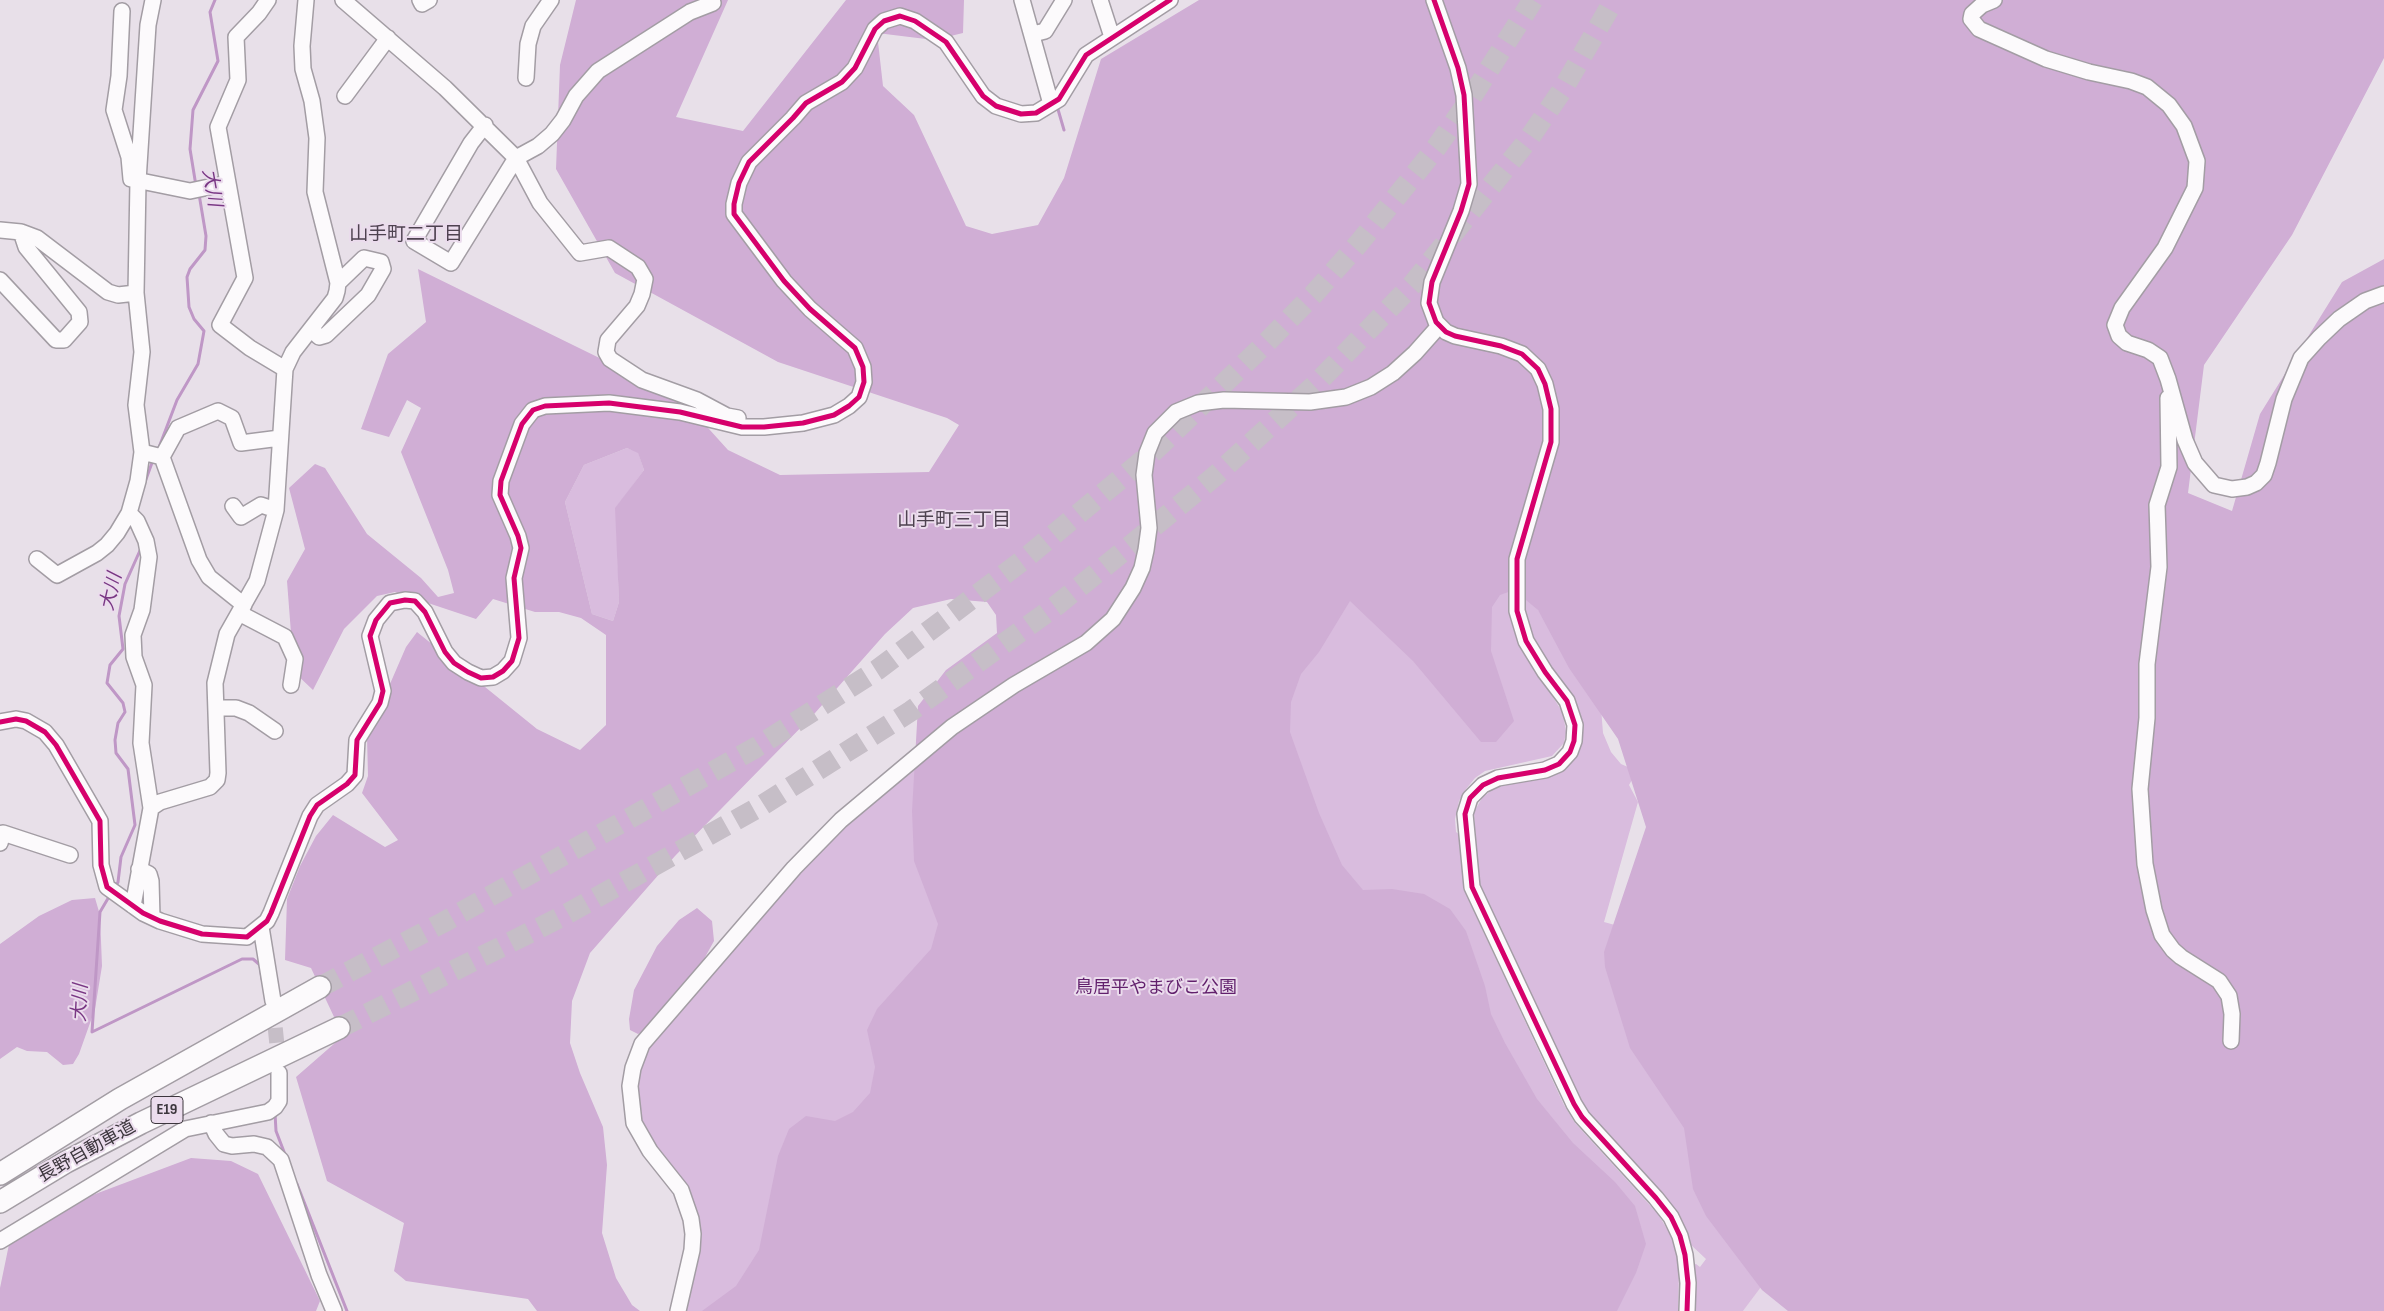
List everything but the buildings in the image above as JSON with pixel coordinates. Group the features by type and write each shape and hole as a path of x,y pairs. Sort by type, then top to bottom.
{"highway":[{"name":"長野自動車道","path":"0,1174 120,1099 320,987"},
{"name":"長野自動車道","path":"0,1202 66,1162 141,1123 339,1028"}],"street":[{"path":"37,559 57,575 97,553 117,533 128,513 138,481 142,452 136,404 142,352 136,293 138,181 148,25 153,0"},
{"path":"268,0 259,14 236,37 238,80 218,127 245,278 220,325 250,348 285,368"},
{"path":"151,808 160,802 210,788 216,780 218,772 215,683 227,634 257,581 276,510 285,368 293,352 336,298 338,283 315,192 317,138 312,101 303,69 306,0"},
{"path":"343,0 484,125 516,158 540,203 580,253 609,248 638,267 645,279 642,294 637,306 608,340 606,352 610,359 642,380 697,400 727,416 756,421 764,428"},
{"path":"420,0 422,4 429,0"},
{"path":"526,78 528,44 533,26 551,0"},
{"path":"1022,0 1051,104"},
{"path":"1033,34 1044,31 1064,0"},
{"path":"1100,0 1112,37"},
{"path":"0,722 16,719 26,721 45,732 56,745 100,821 101,865 107,887 152,917 202,934 231,938 247,937 261,927 271,913 310,816 317,805 347,784 355,775 357,740 372,717 383,691 370,636 376,620 390,603 405,600 415,602 425,612 445,652 454,663 468,672 481,678 493,677 503,672 512,661 519,638 514,578 521,548 518,536 500,495 501,481 527,416 533,410 545,406 610,403 680,412 742,427 764,428 803,423 834,415 859,397 864,382 863,367 855,348 810,309 784,281 734,214 738,183 749,162 806,103 842,82 855,68 876,29 884,21 900,16 915,21 946,42 983,96 996,106 1021,114 1036,113 1059,99 1086,55 1170,0"},
{"path":"1434,0 1458,68 1464,95 1470,162 1469,190 1430,288 1430,309 1439,326 1455,336 1501,346 1522,354 1538,369 1545,384 1551,409 1551,442 1517,559 1518,611 1526,641 1545,672 1568,701 1575,725 1574,741 1570,752 1559,764 1545,770 1498,778 1483,785 1470,798 1465,814 1472,887 1574,1104 1582,1117 1671,1216 1680,1236 1685,1255 1688,1283 1687,1311"},
{"path":"1994,0 1982,5 1972,14 1971,19 1979,29 2046,59 2089,72 2131,81 2147,87 2169,105 2184,126 2197,161 2195,188 2165,248 2122,308 2115,325 2119,336 2127,343 2148,350 2160,358 2168,379 2185,440 2195,463 2214,485 2232,489 2247,488 2256,484 2264,475 2284,398 2301,358 2339,319 2365,301 2384,294"},
{"path":"484,125 470,143 414,241 451,263 516,158 538,146 552,134 563,120 576,96 598,70 690,12 713,2"},
{"path":"122,11 119,76 114,110 129,157 131,179 190,191 228,183"},
{"path":"346,96 388,38"},
{"path":"0,230 21,232 37,238 108,292 118,295 136,293"},
{"path":"0,280 56,340 64,340 80,322 80,312 26,247 21,232"},
{"path":"312,330 319,337 326,335 368,295 383,269 381,262 364,258 338,283"},
{"path":"678,1311 692,1250 693,1234 691,1219 681,1190 650,1152 634,1123 630,1086 633,1068 642,1044 794,868 841,820 952,727 1014,685 1086,643 1113,619 1142,568 1146,550 1149,528 1144,475 1148,453 1155,433 1176,412 1198,403 1224,400 1310,402 1346,397 1371,387 1393,373 1415,353 1439,326"},
{"path":"2168,379 2169,466 2158,505 2159,567 2147,664 2146,718 2140,789 2145,864 2154,910 2162,935 2172,950 2219,981 2229,996 2232,1014 2230,1040"},
{"path":"280,438 241,443 232,418 218,411 178,428 162,458 199,560 209,577 241,609 285,637 295,659 291,685"},
{"path":"142,452 162,458"},
{"path":"233,506 241,517 261,505 276,510"},
{"path":"128,513 138,521 146,540 148,557 142,610 132,635 134,657 144,685 141,744 151,808 133,906"},
{"path":"216,708 236,708 249,713 275,731"},
{"path":"0,843 3,833 70,855"},
{"path":"140,869 149,874 151,881 152,917"},
{"path":"261,927 273,1001"},
{"path":"0,1241 185,1129 268,1112 275,1107 278,1101 279,1073"},
{"path":"211,1123 216,1134 224,1144 232,1146 254,1144 267,1147 281,1160 318,1276 334,1311"}],"shaded area":[{"path":"1764,1283 1800,1311 1743,1311"}],"green space":[{"path":"576,0 728,0 676,117 743,131 846,0 964,0 963,33 934,40 877,33 883,86 914,115 966,226 992,234 1038,225 1064,178 1101,59 1199,0 2384,0 2384,58 2292,235 2204,365 2188,493 2232,511 2260,414 2342,282 2384,259 2384,1311 1788,1311 1762,1290 1706,1216 1693,1189 1684,1128 1630,1048 1605,967 1604,952 1646,827 1618,739 1569,668 1538,610 1514,590 1500,595 1492,607 1491,651 1514,721 1496,742 1481,742 1413,661 1350,601 1319,652 1301,674 1291,702 1290,732 1319,813 1342,865 1363,890 1392,889 1424,894 1450,909 1466,931 1485,986 1491,1014 1537,1099 1573,1143 1615,1182 1635,1206 1646,1244 1636,1273 1617,1311 702,1311 736,1286 759,1250 778,1156 789,1129 806,1116 835,1121 853,1112 870,1093 875,1067 867,1030 877,1009 931,949 938,924 914,861 912,811 918,706 946,670 997,633 996,615 987,602 951,599 913,608 885,634 815,713 675,856 590,953 572,1001 570,1043 580,1073 603,1127 607,1165 602,1233 616,1278 632,1305 640,1311 537,1311 528,1299 406,1281 394,1271 404,1223 327,1181 296,1077 343,1036 311,968 285,960 287,899 300,866 316,836 333,815 385,847 398,840 362,793 368,776 367,737 406,647 417,632 537,729 580,750 606,725 606,635 581,618 559,612 535,612 493,599 476,619 395,592 377,596 344,629 313,690 294,672 287,581 305,549 289,488 315,464 325,468 367,534 421,578 438,597 454,593 448,570 401,452 421,408 407,400 389,437 361,429 388,354 426,322 418,269 681,398 728,450 780,475 929,472 959,425 947,418 778,362 615,273 556,169 560,65","holes":["627,448 638,453 644,470 615,508 619,602 613,621 592,614 565,502 584,465"]},
{"path":"627,448 638,452 644,470 616,508 619,602 613,621 592,614 565,502 584,465"},
{"name":"鳥居平やまびこ公園","path":"1507,580 1513,619 1520,645 1563,713 1566,732 1564,743 1552,756 1485,771 1475,778 1466,789 1459,801 1455,819 1456,832 1462,837 1467,883 1463,888 1564,1105 1575,1123 1658,1214 1676,1244 1679,1269 1678,1311 685,1311 700,1249 701,1228 695,1210 644,1130 637,1111 636,1091 639,1071 647,1050 661,1030 828,841 876,797 947,739 1116,625"},
{"path":"1523,589 1600,695 1603,733 1611,752 1621,764 1637,771 1629,785 1638,802 1604,922 1698,948 1764,1283 1743,1311 1692,1311 1692,1265 1696,1264 1700,1267 1706,1259 1690,1244 1684,1226 1672,1205 1589,1114 1586,1113 1479,891 1474,812 1482,798 1492,790 1502,786 1548,777 1562,771 1571,763 1582,739 1582,723 1578,707 1544,660 1533,636 1525,608"},
{"path":"95,898 100,915 102,966 95,1009 79,1054 73,1064 63,1065 47,1052 27,1051 17,1047 0,1059 0,944 39,916 72,900"},
{"path":"697,908 712,921 714,941 699,968 652,1027 638,1034 630,1030 629,1019 634,990 657,946 679,920"},
{"path":"191,1158 231,1161 258,1174 320,1301 316,1311 0,1311 0,1288 13,1225"}],"waterway":[{"name":"大川","path":"196,186 190,149 193,110 218,61 210,12 215,0"},
{"path":"1057,106 1064,130"},
{"name":"大川","path":"158,450 177,400 198,364 204,331 194,319 189,307 187,277 190,269 205,250 206,236 199,194"},
{"name":"大川","path":"145,482 153,460"},
{"name":"大川","path":"115,888 118,882 121,857 135,825 128,769 116,753 115,740 118,723 125,712 123,703 107,683 110,665 123,649 119,616 125,584 142,546"},
{"name":"大川","path":"110,895 100,912 92,1032 242,959 253,959 260,965 262,979"},
{"name":"大川","path":"275,1113 276,1131 286,1157"},
{"name":"大川","path":"297,1184 347,1311"}],"tunnel":[{"path":"320,987 444,922 755,748 877,670 1022,561 1154,451 1313,295 1359,243 1436,148 1471,98 1533,0"},
{"path":"339,1028 565,915 761,806 911,711 1057,605 1215,476 1316,384 1412,285 1528,140 1563,89 1614,0"},
{"path":"273,1005 279,1066"}],"cycle path":[{"path":"0,722 16,719 26,721 45,732 56,745 100,821 101,865 107,887 143,913 160,921 202,934 247,937 267,921 310,816 317,805 347,784 355,775 357,740 380,703 383,691 370,636 376,620 390,603 405,600 415,601 425,612 445,652 454,663 468,672 481,678 493,677 503,671 512,661 519,638 514,578 521,548 518,536 500,495 501,481 522,424 533,410 545,406 609,403 680,412 742,427 764,427 803,423 834,415 859,397 864,382 863,367 855,348 810,309 784,281 734,214 734,204 739,183 749,162 806,103 842,82 855,68 875,29 884,21 900,16 915,21 946,42 983,96 996,106 1021,114 1036,113 1059,99 1086,55 1170,0"},
{"path":"1434,0 1458,68 1464,95 1469,184 1461,211 1432,282 1429,303 1436,322 1446,332 1455,336 1501,346 1522,354 1538,369 1545,384 1551,409 1551,442 1517,559 1517,611 1526,641 1545,672 1567,701 1575,725 1574,741 1570,752 1559,764 1545,770 1498,778 1483,785 1470,798 1465,814 1472,887 1574,1104 1582,1117 1671,1217 1680,1236 1685,1255 1688,1283 1687,1311"}],"district":[{"name":"山手町二丁目","path":"406,235"},
{"name":"山手町三丁目","path":"954,521"}]}
